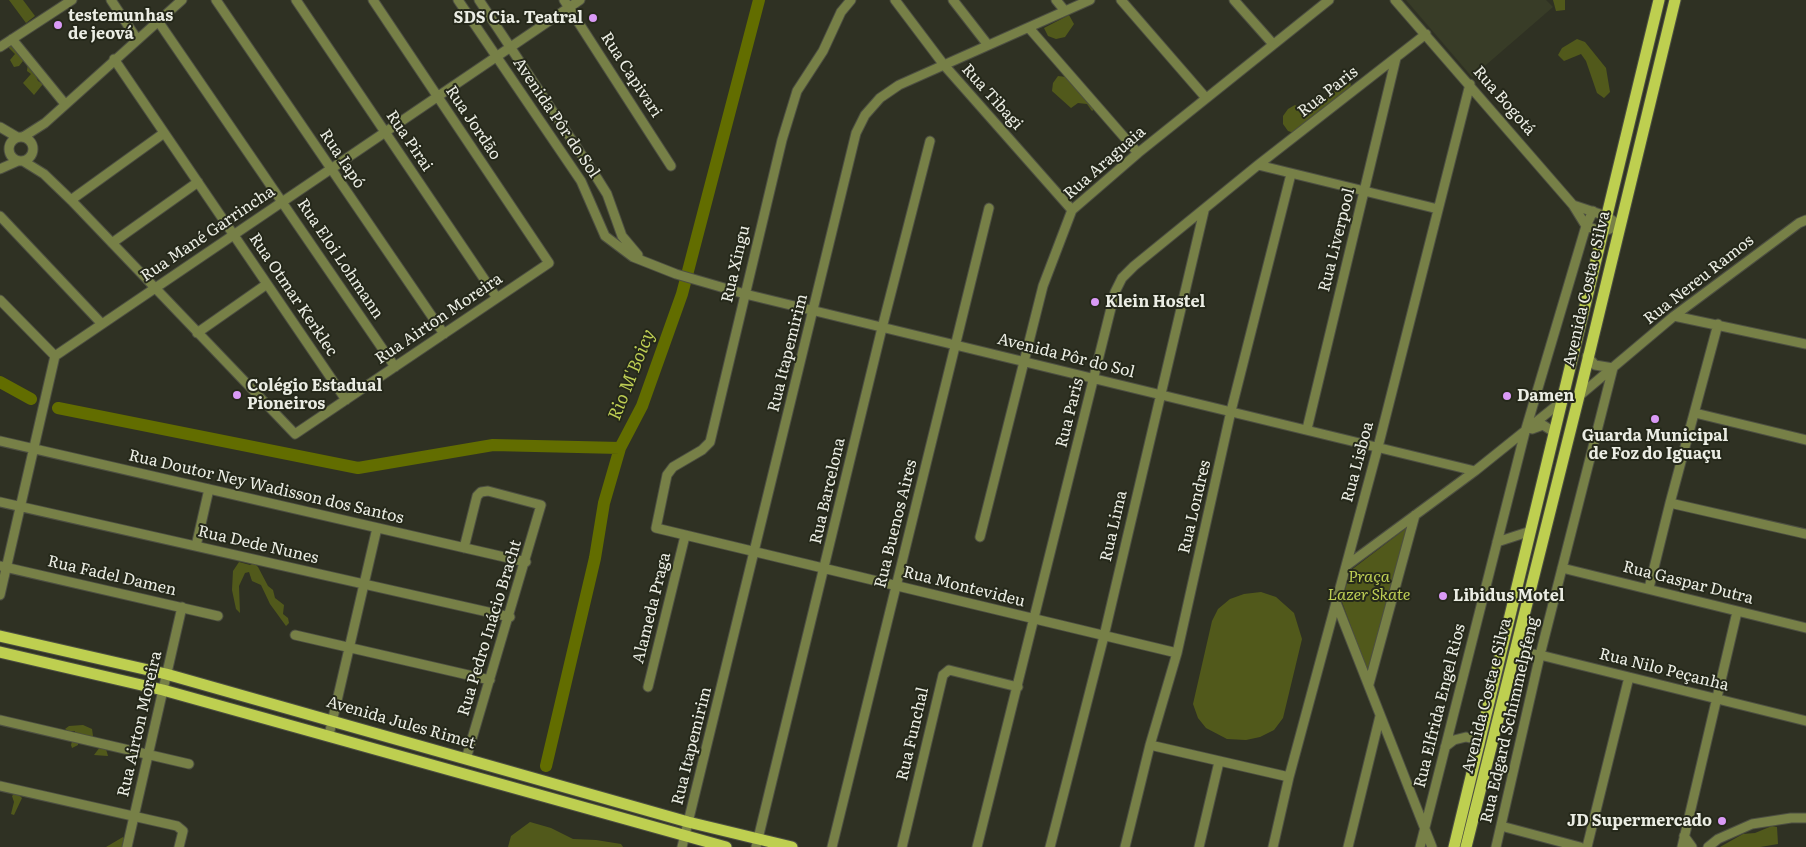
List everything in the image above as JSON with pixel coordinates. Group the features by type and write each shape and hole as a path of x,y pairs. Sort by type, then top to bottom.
{"main road":[{"name":"Avenida Costa e Silva","path":"1454,847 1659,0"},
{"name":"Avenida Costa e Silva","path":"1466,847 1579,396 1587,356 1674,0"},
{"name":"Avenida Jules Rimet","path":"0,636 166,674 333,720 758,843 792,847"},
{"name":"Avenida Jules Rimet","path":"0,652 163,690 329,735 684,842 726,847"}],"street":[{"path":"0,47 72,0"},
{"path":"110,0 137,39"},
{"path":"0,167 9,150 20,137 45,123 114,59 182,0"},
{"name":"Rua Iapó","path":"216,0 444,334"},
{"name":"Rua Pirai","path":"296,0 497,298"},
{"name":"Rua Jordão","path":"373,0 549,263"},
{"name":"Avenida Pôr do Sol","path":"458,0 582,181 605,236 633,257 652,266 745,294 1474,471"},
{"name":"Avenida Pôr do Sol","path":"479,0 607,194 617,224 626,242 633,251 652,266"},
{"name":"Rua Mané Garrincha","path":"55,356 497,57 567,4 580,0"},
{"name":"Rua Xingu","path":"656,528 667,475 672,467 702,450 710,442 782,140 797,92 823,51 841,12 851,0"},
{"name":"Rua Tibagi","path":"895,0 944,65 1072,210"},
{"path":"953,0 988,45"},
{"path":"1056,0 1065,11"},
{"name":"Rua Itapemirim","path":"684,842 856,133 865,115 880,98 899,85 1090,0"},
{"path":"1121,0 1206,98"},
{"path":"1234,0 1273,44"},
{"name":"Rua Araguaia","path":"980,537 1043,286 1072,210 1138,153 1329,0"},
{"name":"Rua Bogotá","path":"1395,0 1470,84 1573,205 1586,226"},
{"name":"Rua Capivari","path":"567,4 671,166"},
{"name":"Rua Eloi Lohmann","path":"158,21 395,367"},
{"path":"1029,28 1138,153"},
{"name":"Rua Paris","path":"977,847 1115,292 1122,278 1134,266 1258,166 1426,34"},
{"path":"12,39 65,104"},
{"name":"Rua Liverpool","path":"1307,429 1396,58"},
{"name":"Rua Otmar Kerklec","path":"114,59 346,400"},
{"name":"Rua Lisboa","path":"1272,847 1289,776 1378,447 1470,84"},
{"path":"0,167 20,161 32,149 45,123"},
{"path":"0,128 20,137 32,149 44,174"},
{"path":"0,128 9,150 20,161 44,174 71,200 197,333 267,284"},
{"path":"71,200 164,133"},
{"name":"Rua Barcelona","path":"758,843 882,328 930,141"},
{"path":"1258,166 1438,209"},
{"name":"Rua Londres","path":"1125,847 1150,745 1177,653 1232,412 1291,174"},
{"path":"112,243 198,182"},
{"path":"591,200 607,194"},
{"path":"1573,205 1606,216 1619,225"},
{"name":"Rua Buenos Aires","path":"832,847 989,208"},
{"name":"Rua Lima","path":"1050,847 1104,636 1204,211"},
{"name":"Rua Elfrida Engel Rios","path":"1420,847 1525,432 1586,226 1593,212"},
{"path":"0,216 102,324"},
{"name":"Rua Nereu Ramos","path":"1579,396 1674,316 1799,223 1806,220"},
{"path":"605,236 612,232 617,224"},
{"path":"1586,226 1602,232 1619,225"},
{"name":"Rua Airton Moreira","path":"197,333 295,434 549,263"},
{"path":"0,300 55,356 20,506 3,567 0,595"},
{"path":"1674,316 1806,344"},
{"path":"1650,588 1670,502 1718,324"},
{"path":"1587,356 1595,365 1613,368"},
{"name":"Rua Edgard Schimmelpfeng","path":"1496,847 1540,655 1613,368"},
{"path":"1346,566 1474,471 1561,402"},
{"path":"1695,413 1806,440"},
{"path":"1525,432 1544,425 1554,432"},
{"name":"Rua Doutor Ney Wadisson dos Santos","path":"0,441 526,562"},
{"path":"196,546 209,489"},
{"name":"Rua Pedro Inácio Bracht","path":"464,548 477,496 481,492 488,491 541,505 510,617 466,759"},
{"name":"Rua Dede Nunes","path":"0,502 510,617"},
{"path":"1670,502 1806,534"},
{"path":"1368,684 1415,515"},
{"path":"329,735 377,528"},
{"name":"Rua Montevideu","path":"656,528 1177,653"},
{"path":"1497,542 1531,532"},
{"name":"Alameda Praga","path":"648,687 685,536"},
{"name":"Rua Fadel Damen","path":"3,567 218,616"},
{"name":"Rua Gaspar Dutra","path":"1562,568 1650,588 1737,612 1806,628"},
{"path":"1337,604 1424,831 1432,847"},
{"name":"Rua Airton Moreira","path":"127,847 182,607"},
{"path":"1682,847 1715,698 1737,612"},
{"path":"295,636 490,680"},
{"name":"Rua Nilo Peçanha","path":"1514,652 1540,655 1806,721"},
{"name":"Rua Funchal","path":"902,847 942,675 949,670 1018,687"},
{"path":"1587,847 1629,677"},
{"path":"1348,847 1380,716"},
{"path":"0,720 189,764"},
{"path":"1445,747 1454,740 1466,737 1474,739 1480,745"},
{"path":"1150,745 1219,762 1289,776"},
{"path":"1199,847 1219,762"},
{"path":"0,786 177,826 183,832 179,847"},
{"path":"1707,847 1718,839 1752,824 1791,818 1806,818"},
{"path":"1501,826 1580,847"},
{"path":"1684,836 1692,847"}],"shaded area":[{"path":"1406,0 1546,0 1553,7 1472,77"}],"green space":[{"path":"9,0 23,0 35,16 26,23"},
{"path":"1553,0 1565,0 1565,10 1556,11"},
{"path":"1069,15 1074,24 1065,37 1056,39 1048,36 1044,28"},
{"path":"1577,39 1585,42 1606,68 1610,92 1604,98 1597,93 1586,61 1581,54 1564,61 1558,55 1562,48"},
{"path":"13,42 23,61 19,66 14,67 10,60 15,54 8,47"},
{"path":"28,62 37,70 34,72 38,81 43,84 34,95 23,83 31,74 27,71"},
{"path":"1058,76 1066,77 1098,106 1092,111 1087,104 1078,103 1071,108 1052,91 1053,83"},
{"path":"1350,78 1351,88 1297,134 1288,131 1283,124 1283,116 1288,109 1295,105 1302,110 1310,111"},
{"name":"Praça Lazer Skate","path":"1409,526 1368,673 1342,602 1350,571"},
{"path":"239,562 250,565 254,563 258,567 268,586 273,590 275,598 284,605 283,614 288,618 289,623 286,626 270,604 261,585 252,581 249,572 245,573 239,586 240,613 236,609 232,590 233,571"},
{"path":"1261,592 1276,597 1294,613 1302,639 1283,718 1274,730 1260,737 1246,740 1227,739 1206,728 1198,718 1193,704 1212,621 1218,609 1230,599 1244,594"},
{"path":"83,725 92,729 93,736 78,742 78,745 72,748 71,745 75,731 65,729 69,726"},
{"path":"100,747 106,749 108,756 94,755"},
{"path":"16,792 22,798 14,815 11,814 14,802 12,796"},
{"path":"530,822 551,828 573,839 621,844 623,847 508,847 511,836"},
{"path":"1772,826 1777,827 1778,844 1760,847 1720,847 1743,834 1755,833"},
{"path":"123,837 126,841 122,847 106,847"}],"waterway":[{"name":"Rio M'Boicy","path":"546,766 595,558 604,503 620,448 642,406 682,294 759,0"},
{"path":"0,382 31,399"},
{"path":"58,408 358,468 493,445 620,448"}],"place":[{"name":"SDS Cia. Teatral","path":"593,18"},
{"name":"testemunhas de jeová","path":"58,25"},
{"name":"Klein Hostel","path":"1095,302"},
{"name":"Colégio Estadual Pioneiros","path":"237,395"},
{"name":"Damen","path":"1507,396"},
{"name":"Guarda Municipal de Foz do Iguaçu","path":"1655,419"},
{"name":"Libidus Motel","path":"1443,596"},
{"name":"JD Supermercado","path":"1722,821"}]}
